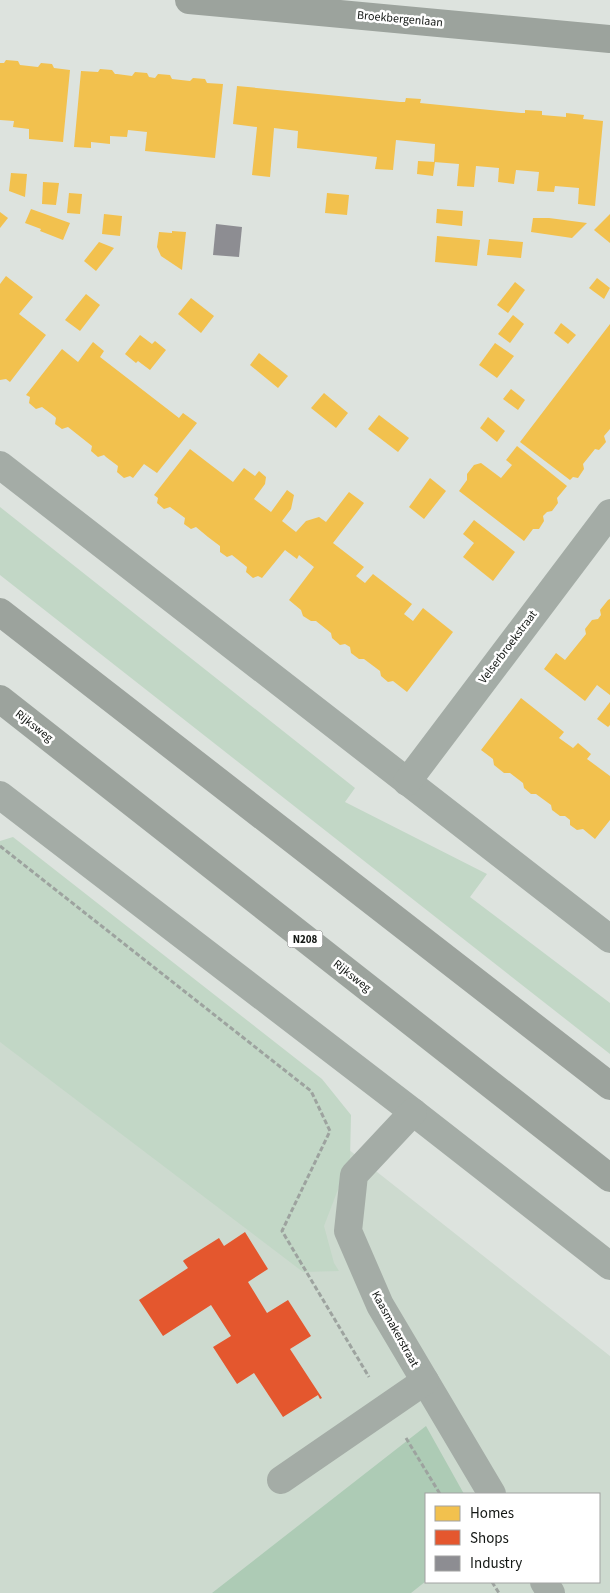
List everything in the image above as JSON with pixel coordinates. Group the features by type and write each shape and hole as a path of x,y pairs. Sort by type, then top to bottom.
{"main road":[{"name":"Broekbergenlaan","path":"189,0 610,39"},
{"path":"0,612 610,1086"},
{"name":"Rijksweg","path":"0,699 610,1178"}],"street":[{"path":"0,465 610,939"},
{"name":"Velserbroekstraat","path":"407,782 610,513"},
{"path":"0,795 610,1266"},
{"name":"Kaasmakerstraat","path":"413,1112 354,1175 348,1231 380,1305 491,1493"},
{"path":"281,1480 425,1381"}],"path":[{"path":"0,846 311,1091 330,1131 282,1231 439,1493"}],"shaded area":[{"path":"0,874 610,1356 610,1593 0,1593"}],"green space":[{"path":"0,507 355,788 345,802 487,874 470,897 610,1003 610,1054 0,575"},
{"path":"13,837 322,1079 351,1115 350,1158 324,1226 334,1263 339,1271 303,1272 0,1042 0,841"},
{"path":"426,1426 463,1493 425,1493 425,1582 411,1593 212,1593"}],"building: Homes":[{"path":"6,60 18,61 20,65 38,67 41,63 52,64 54,68 70,70 63,142 29,139 29,129 13,127 14,121 0,120 0,63 4,63"},
{"path":"100,69 112,70 115,74 132,76 135,72 147,73 149,77 155,78 158,74 170,75 172,79 190,81 193,78 205,79 207,83 223,84 215,158 145,151 147,132 128,130 127,137 110,136 110,144 91,142 91,148 74,147 81,71 98,72"},
{"path":"237,86 400,102 405,102 406,98 421,99 420,103 521,113 525,113 525,110 542,111 542,115 566,117 566,113 584,115 583,119 603,121 595,206 578,204 579,188 555,186 554,192 537,191 539,172 516,170 514,184 498,182 499,168 476,166 474,187 457,186 459,164 434,162 435,144 396,140 393,170 375,169 377,157 297,148 298,131 274,128 270,177 252,175 257,127 233,124"},
{"path":"418,161 435,162 433,176 417,174"},
{"path":"11,173 27,174 25,197 9,191"},
{"path":"43,182 59,183 56,205 42,204"},
{"path":"69,193 82,194 80,214 67,213"},
{"path":"327,193 349,195 347,215 325,213"},
{"path":"31,209 70,223 63,240 25,223"},
{"path":"437,209 463,211 462,226 436,223"},
{"path":"0,212 8,218 0,228"},
{"path":"104,214 122,216 120,236 102,234"},
{"path":"610,214 610,243 594,230"},
{"path":"533,218 587,223 572,238 531,232"},
{"path":"172,231 186,232 182,270 161,256 157,247 159,232 172,233"},
{"path":"437,236 480,240 477,266 435,262"},
{"path":"489,239 523,242 521,258 487,255"},
{"path":"99,242 114,248 96,271 84,261"},
{"path":"6,276 33,297 19,314 46,335 10,382 6,379 0,380 0,284"},
{"path":"597,278 610,288 604,299 589,288"},
{"path":"515,282 525,290 508,313 497,305"},
{"path":"86,294 100,305 80,331 65,320"},
{"path":"191,298 214,316 201,333 178,314"},
{"path":"513,315 524,324 510,343 498,334"},
{"path":"561,323 576,335 568,344 554,333"},
{"path":"610,324 610,429 604,436 606,442 599,450 595,449 583,464 584,469 578,478 573,477 570,480 520,442"},
{"path":"140,335 152,344 155,341 166,350 150,370 138,361 136,363 125,354"},
{"path":"93,342 104,351 100,357 179,418 183,413 197,423 157,473 144,464 133,478 130,476 124,478 117,472 118,466 104,455 98,457 91,451 92,446 68,427 62,429 55,424 56,418 42,407 36,409 29,403 30,397 26,395 62,349 78,362"},
{"path":"495,343 514,356 497,378 479,365"},
{"path":"259,353 288,376 278,388 250,365"},
{"path":"511,389 525,400 518,410 503,399"},
{"path":"324,393 348,413 336,428 311,408"},
{"path":"379,415 409,438 398,452 368,429"},
{"path":"488,417 505,431 497,442 480,428"},
{"path":"517,446 567,486 557,498 558,503 552,511 547,512 543,516 544,521 539,529 533,529 524,541 459,491 467,480 467,474 474,465 481,463 501,478 512,465 506,460"},
{"path":"190,449 233,482 244,468 255,476 259,471 266,477 265,484 254,499 271,512 287,490 294,495 291,509 282,521 296,532 306,521 319,517 326,522 349,492 364,503 333,543 364,567 356,576 365,583 373,574 412,604 404,614 413,621 423,608 453,632 407,692 393,681 388,682 381,676 380,671 364,659 359,659 351,653 350,647 345,644 340,645 332,638 331,633 316,621 311,621 303,616 301,610 289,600 314,567 299,555 297,559 285,550 262,578 258,576 253,578 246,572 247,567 232,555 227,557 220,552 220,546 196,527 191,529 184,524 185,518 170,507 164,509 157,503 158,498 154,495"},
{"path":"430,478 446,491 424,519 409,507"},
{"path":"474,520 515,552 493,581 463,557 474,543 463,534"},
{"path":"610,599 610,695 597,685 585,701 544,669 556,653 565,660 586,634 585,629 592,620 598,619 601,615 600,610"},
{"path":"521,698 564,732 559,738 573,748 578,743 591,754 587,759 610,776 610,820 595,839 583,829 577,830 570,825 570,820 552,810 551,805 536,794 531,794 524,788 523,783 510,773 504,773 494,765 493,759 481,750"},
{"path":"610,702 610,725 608,727 597,719"}],"building: Shops":[{"path":"245,1232 268,1269 248,1282 267,1313 288,1300 311,1336 290,1349 322,1398 320,1399 318,1395 283,1417 254,1373 237,1384 213,1347 231,1336 211,1305 163,1336 139,1300 188,1268 184,1260 219,1238 224,1246"}],"building: Industry":[{"path":"216,224 242,227 239,257 213,255"}]}
